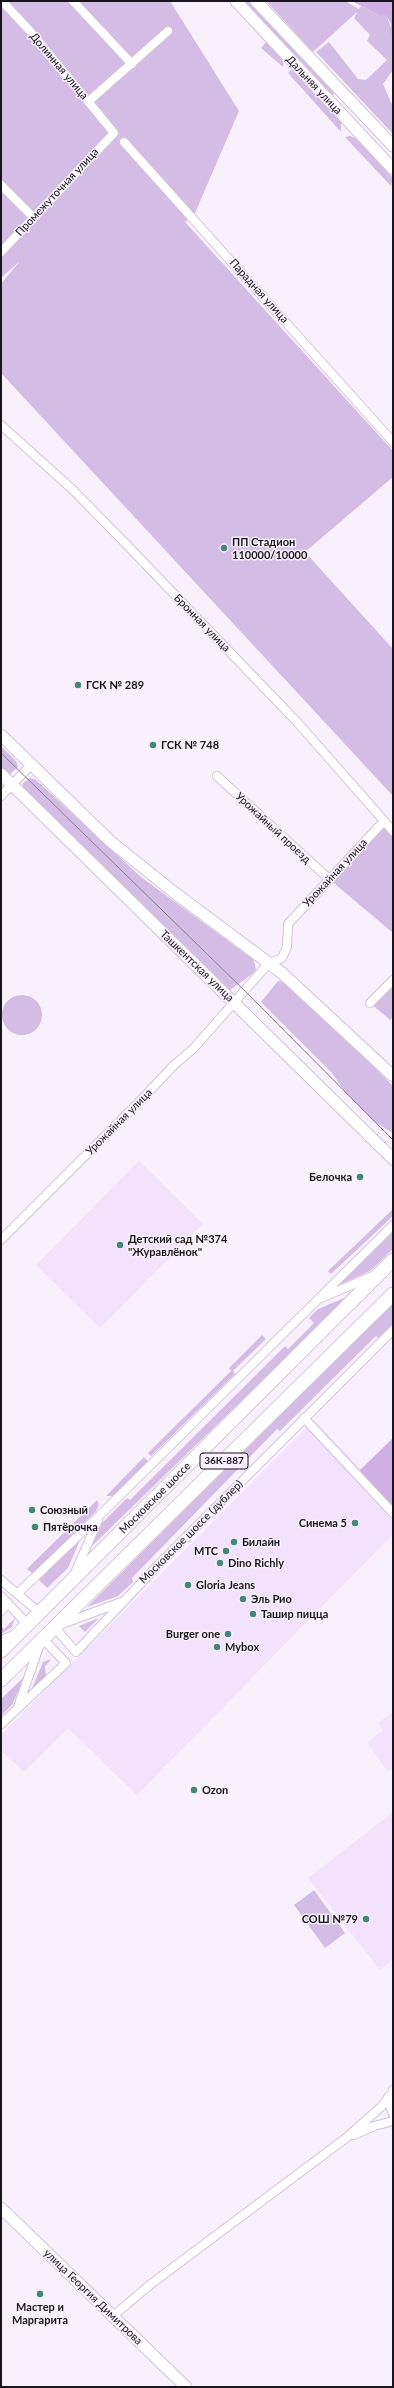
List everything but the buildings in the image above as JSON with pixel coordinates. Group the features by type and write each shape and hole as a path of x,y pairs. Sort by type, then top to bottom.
{"main road":[{"name":"Дальняя улица","path":"236,1 393,169"},
{"name":"Дальняя улица","path":"256,1 393,146"},
{"path":"1,735 110,841 268,964 282,972 393,1076"},
{"name":"Ташкентская улица","path":"1,774 393,1159"},
{"name":"Московское шоссе","path":"1,1651 393,1260"},
{"name":"Московское шоссе","path":"1,1680 393,1294"},
{"path":"40,1613 54,1627"},
{"path":"24,1629 42,1638"},
{"name":"улица Георгия Димитрова","path":"1,2208 186,2387"}],"street":[{"name":"Долинная улица","path":"2,1 30,31 114,133"},
{"path":"73,1 132,64"},
{"path":"89,101 168,31"},
{"name":"Промежуточная улица","path":"1,252 114,133"},
{"name":"Парадная улица","path":"124,142 393,442"},
{"path":"1,185 33,217"},
{"name":"Бронная улица","path":"1,425 72,489 127,545 298,723 393,830"},
{"path":"1,796 32,764"},
{"name":"Урожайный проезд","path":"217,776 329,879"},
{"name":"Урожайная улица","path":"1,1240 133,1109 175,1064 193,1049 268,964 282,958 287,947 288,924 384,821"},
{"path":"370,1003 393,980"},
{"path":"17,1594 100,1515 393,1225"},
{"path":"317,1300 380,1273"},
{"name":"Московское шоссе (дублер)","path":"54,1627 76,1652 124,1601 304,1418 393,1330"},
{"path":"304,1418 393,1513"},
{"path":"71,1582 100,1515"},
{"path":"1,1580 40,1613"},
{"path":"1,1596 8,1603 24,1629 1,1640"},
{"path":"54,1627 124,1601"},
{"path":"1,1611 8,1603"},
{"path":"1,1724 66,1663 42,1638 18,1708"},
{"path":"391,2093 389,2103 393,2114"},
{"path":"113,2316 151,2284 346,2138 374,2114 391,2093"},
{"path":"346,2138 374,2126 393,2121"}],"shaded area":[{"path":"1,1 170,1 239,111 195,213 185,222 393,451 393,477 305,552 393,649 393,796 1,373 1,284 20,261 1,278"},
{"path":"243,1 248,1 334,93 332,96"},
{"path":"266,1 345,1 359,9 361,6 376,14 387,16 393,34 393,70 383,84 393,107 393,134 316,52 329,42 358,79 366,80 387,60 367,41 370,35 354,18 357,12 313,52"},
{"path":"352,1 393,1 393,35 391,33 391,24 387,16 378,15"},
{"path":"266,42 284,60 283,67 261,48"},
{"path":"291,70 295,72 341,122 341,132 288,73"},
{"path":"350,136 356,138 393,178 391,186 345,137"},
{"path":"1,746 16,761 18,767 10,774 1,768"},
{"path":"30,778 35,779 141,877 254,960 256,971 229,991 22,789 23,783"},
{"path":"384,821 393,831 393,933 329,879"},
{"path":"393,979 393,1017 390,1020 370,1003"},
{"path":"278,981 284,982 326,1019 393,1086 393,1133 373,1121 345,1092 332,1073 261,1002"},
{"path":"26,995 33,998 39,1004 42,1015 41,1023 33,1032 26,1035 18,1035 11,1032 3,1023 2,1011 5,1004 14,996"},
{"name":"Детский сад №374 \"Журавлёнок\"","path":"139,1161 203,1224 100,1328 36,1265"},
{"path":"393,1209 393,1216 331,1274 328,1271"},
{"path":"393,1232 393,1249 370,1271 337,1286"},
{"path":"349,1296 90,1548 101,1524 127,1498 130,1500 285,1346 288,1349 314,1323 309,1318 318,1309"},
{"path":"393,1304 393,1324 378,1338 376,1336 280,1431 277,1429 132,1578 133,1582 118,1596 87,1607 371,1324"},
{"path":"262,1335 266,1339 233,1371 235,1374 151,1456 148,1453 231,1371 229,1368"},
{"path":"314,1420 393,1502 393,1534 137,1795 68,1728 24,1772 1,1750 1,1735"},
{"path":"393,1438 393,1512 356,1474"},
{"path":"144,1457 148,1461 114,1496 106,1496"},
{"path":"97,1500 99,1505 96,1511 33,1574 27,1569"},
{"path":"80,1540 68,1568 47,1588 39,1580"},
{"path":"15,1618 12,1627 1,1634 1,1626 4,1629"},
{"path":"99,1618 85,1632 79,1626"},
{"path":"51,1659 45,1667 46,1676 31,1691 43,1662"},
{"path":"25,1676 12,1705 1,1716 1,1699"},
{"path":"393,1712 393,1768 388,1772 367,1743 383,1730 378,1723"},
{"name":"СОШ №79","path":"393,1812 393,1959 380,1970 308,1878"},
{"path":"314,1890 345,1933 325,1948 294,1905"}],"tram line":[{"path":"1,753 245,991 393,1140"}],"place":[{"name":"ПП Стадион 110000/10000","path":"224,548"},
{"name":"ГСК № 289","path":"78,685"},
{"name":"ГСК № 748","path":"153,745"},
{"name":"Белочка","path":"360,1177"},
{"name":"Детский сад №374 \"Журавлёнок\"","path":"120,1245"},
{"name":"Союзный","path":"32,1510"},
{"name":"Синема 5","path":"355,1523"},
{"name":"Пятёрочка","path":"35,1527"},
{"name":"Билайн","path":"234,1542"},
{"name":"МТС","path":"226,1551"},
{"name":"Dino Richly","path":"220,1563"},
{"name":"Gloria Jeans","path":"188,1585"},
{"name":"Эль Рио","path":"243,1599"},
{"name":"Ташир пицца","path":"253,1614"},
{"name":"Burger one","path":"228,1634"},
{"name":"Mybox","path":"217,1647"},
{"name":"Ozon","path":"194,1790"},
{"name":"СОШ №79","path":"366,1919"},
{"name":"Мастер и Маргарита","path":"40,2294"}]}
